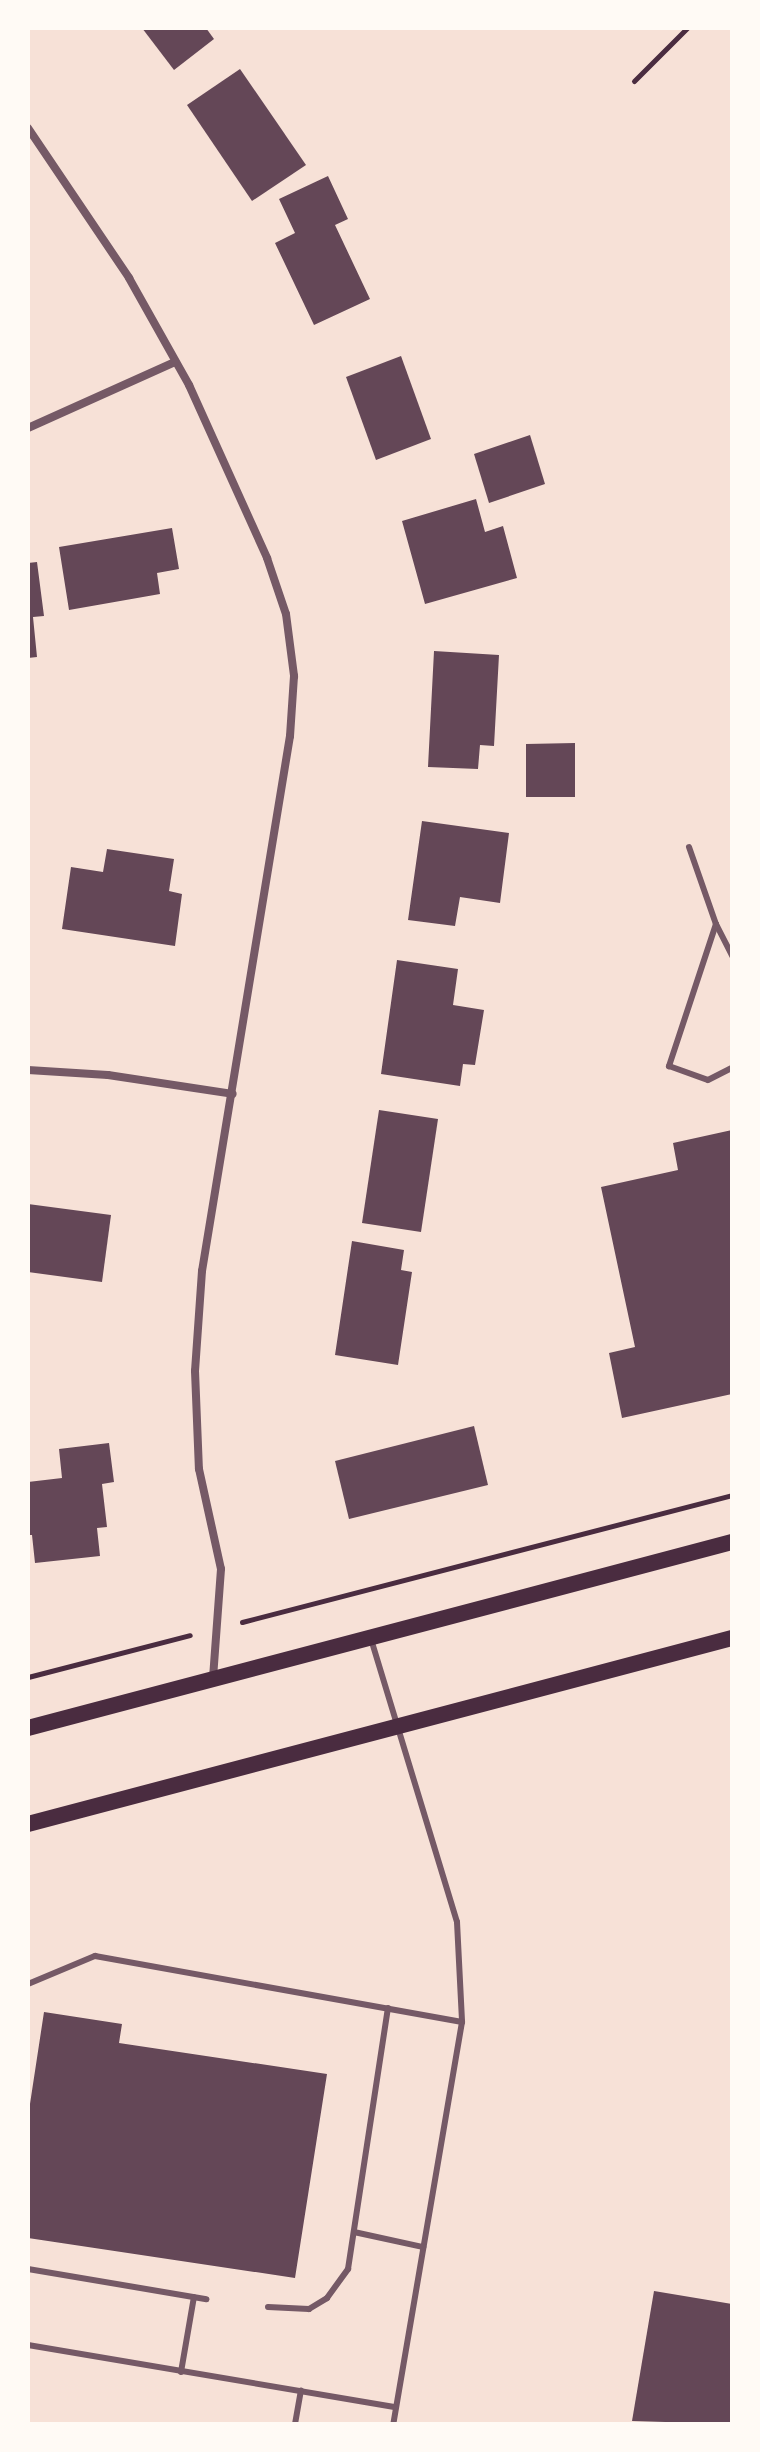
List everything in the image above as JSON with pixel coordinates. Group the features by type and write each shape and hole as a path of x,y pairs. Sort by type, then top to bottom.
{"main road":[{"path":"28,1728 732,1542"},
{"path":"28,1824 732,1638"}],"street":[{"path":"28,128 129,278 175,362 267,558 286,614 294,676 290,736 202,1271 195,1371 199,1469 221,1569 212,1680"},
{"path":"28,428 175,362"},
{"path":"28,1070 108,1075 233,1094"}],"lane":[{"path":"689,847 716,924 732,956"},
{"path":"716,924 669,1066 708,1080 732,1068"},
{"path":"371,1639 457,1922 462,2022 393,2424"},
{"path":"28,1984 95,1956 462,2022"},
{"path":"268,2307 309,2309 327,2298 348,2269 388,2008"},
{"path":"354,2232 423,2247"},
{"path":"28,2269 206,2299"},
{"path":"181,2372 194,2297"},
{"path":"28,2345 396,2407"},
{"path":"295,2424 301,2391"}],"path":[{"path":"634,81 687,28"},
{"path":"28,1677 732,1495"}],"building":[{"path":"142,28 206,28 214,39 174,70"},
{"path":"240,69 306,165 252,201 187,105"},
{"path":"328,176 348,219 335,225 370,299 314,325 275,243 295,233 279,199"},
{"path":"401,356 431,439 376,460 346,377"},
{"path":"530,435 545,484 489,503 474,454"},
{"path":"476,499 485,532 503,526 517,578 425,604 402,521"},
{"path":"172,528 179,569 157,573 160,594 69,610 59,547"},
{"path":"37,562 44,616 33,617 37,657 28,658 28,563"},
{"path":"434,651 499,655 494,746 480,745 478,769 428,767"},
{"path":"575,743 575,797 526,797 526,744"},
{"path":"422,821 509,833 500,903 460,897 455,926 408,920"},
{"path":"107,849 174,859 169,891 182,894 175,946 62,929 71,867 103,872"},
{"path":"397,960 458,969 453,1005 484,1010 475,1065 463,1064 460,1086 381,1074"},
{"path":"379,1110 438,1119 421,1232 362,1223"},
{"path":"732,1130 732,1394 622,1418 609,1353 635,1347 601,1187 678,1170 673,1143"},
{"path":"28,1204 111,1215 102,1282 28,1272"},
{"path":"352,1241 404,1250 401,1270 412,1272 398,1365 335,1355"},
{"path":"474,1426 488,1485 349,1519 335,1461"},
{"path":"109,1443 114,1482 102,1484 107,1527 97,1528 100,1556 35,1563 32,1535 28,1535 28,1482 62,1478 59,1449"},
{"path":"44,2012 122,2024 119,2043 327,2074 295,2278 28,2238 28,2117"},
{"path":"654,2291 732,2304 732,2424 632,2421"}]}
